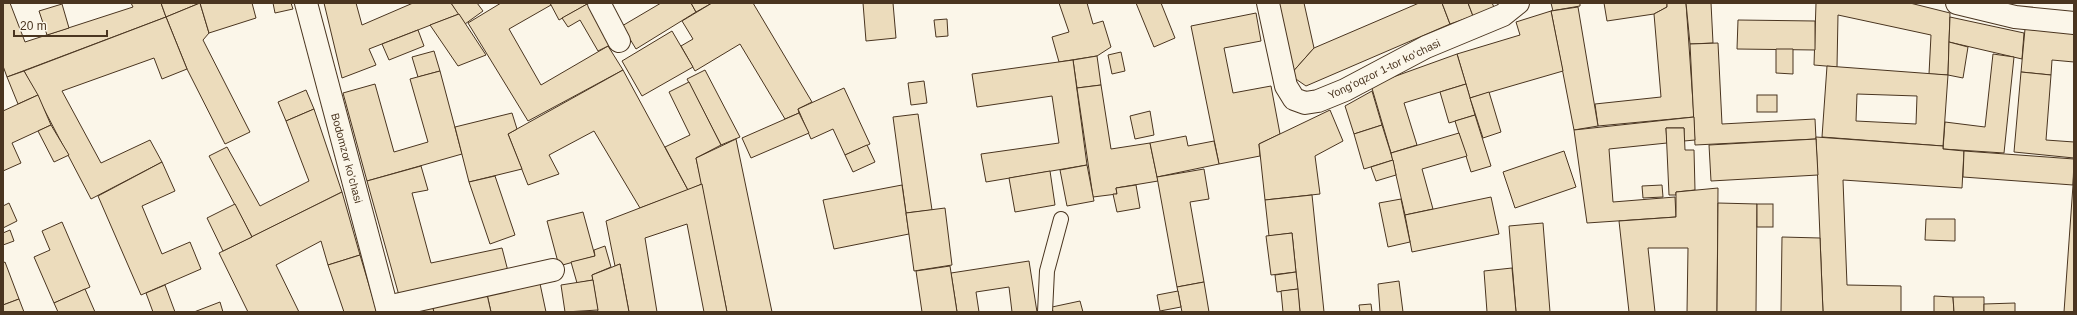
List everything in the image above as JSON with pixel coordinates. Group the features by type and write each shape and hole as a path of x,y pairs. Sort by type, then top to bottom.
{"street":[{"name":"Bodomzor koʻchasi","path":"306,3 388,309"},
{"path":"599,3 619,41"},
{"name":"Yongʻoqzor 1-tor koʻchasi","path":"1268,3 1286,86 1294,99 1305,103 1318,101 1345,90 1426,47 1502,15 1518,3"},
{"path":"1957,3 2015,17 2074,23"},
{"path":"388,309 553,270"}],"lane":[{"path":"1045,312 1047,271 1061,219"}],"building":[{"path":"3,3 10,3 25,42 133,7 131,3 161,3 166,17 7,77 3,66"},
{"path":"161,3 200,3 166,17"},
{"path":"200,3 209,33 203,40 250,132 225,144 187,69 166,17"},
{"path":"200,3 252,3 256,18 209,33"},
{"path":"273,3 291,3 293,9 275,13"},
{"path":"324,3 356,3 362,25 413,3 451,3 459,14 369,49 376,65 342,78"},
{"path":"451,3 477,3 483,11 465,24"},
{"path":"501,3 550,3 551,5 509,29 541,85 608,46 623,70 528,121 468,23"},
{"path":"550,3 589,3 559,20"},
{"path":"589,3 613,45 598,51 580,20 568,27 562,18"},
{"path":"661,3 691,3 696,12 636,49 622,26"},
{"path":"691,3 712,3 696,12"},
{"path":"712,3 753,3 812,102 798,109 799,113 785,119 740,44 695,71 681,46 693,39 682,21"},
{"path":"863,3 893,3 896,38 866,41"},
{"path":"1059,3 1087,3 1093,24 1103,21 1111,47 1097,56 1059,62 1052,37 1069,32"},
{"path":"1136,3 1161,3 1175,38 1154,47"},
{"path":"1274,3 1304,3 1314,48 1290,75"},
{"path":"1419,3 1442,3 1450,24 1306,86 1290,75 1314,48"},
{"path":"1442,3 1468,3 1473,16 1450,24"},
{"path":"1468,3 1492,3 1494,7 1473,16"},
{"path":"1551,3 1580,3 1580,6 1553,11"},
{"path":"1604,3 1667,3 1667,7 1654,14 1607,21"},
{"path":"1667,3 1686,3 1694,117 1598,126 1595,104 1661,97 1654,14 1667,7"},
{"path":"1686,3 1711,3 1713,43 1690,44"},
{"path":"1816,3 1910,3 1950,13 1948,75 1929,74 1931,35 1838,15 1837,67 1814,65"},
{"path":"62,4 69,28 47,35 39,11"},
{"path":"1578,7 1598,126 1574,130 1551,11"},
{"path":"1551,11 1563,71 1470,98 1457,54 1520,35 1516,22"},
{"path":"1256,13 1261,41 1224,48 1233,93 1271,86 1280,134 1259,144 1260,156 1219,164 1191,26"},
{"path":"459,14 486,55 458,66 430,25"},
{"path":"166,17 187,69 162,79 154,58 62,91 101,163 150,140 162,162 91,199 24,71"},
{"path":"1950,17 2024,33 2022,59 1949,42"},
{"path":"947,19 948,36 936,37 934,20"},
{"path":"1738,20 1815,21 1815,50 1737,49"},
{"path":"2025,29 2074,33 2074,62 2052,60 2051,75 2021,72"},
{"path":"418,30 424,46 389,60 382,44"},
{"path":"672,31 693,67 642,96 622,61"},
{"path":"1949,42 1968,47 1963,78 1948,75"},
{"path":"1718,43 1722,124 1815,119 1816,139 1695,145 1690,44"},
{"path":"1776,49 1793,49 1793,74 1776,73"},
{"path":"434,51 440,71 418,77 412,57"},
{"path":"1121,52 1125,71 1112,74 1108,55"},
{"path":"1457,54 1466,84 1404,103 1417,145 1391,153 1371,85"},
{"path":"1993,54 2014,57 2004,153 1943,149 1945,122 1985,127"},
{"path":"1097,56 1101,85 1077,88 1073,60"},
{"path":"1073,60 1087,165 986,182 981,154 1059,143 1052,96 977,107 972,74"},
{"path":"1827,66 1948,75 1943,146 1822,137","holes":["1857,94 1917,96 1916,124 1856,121"]},
{"path":"623,70 688,190 640,208 594,131 549,155 559,174 528,185 508,134"},
{"path":"705,70 740,137 721,145 687,79"},
{"path":"24,71 38,95 18,104 7,77"},
{"path":"440,71 462,154 367,181 343,93 375,84 394,152 428,142 410,79"},
{"path":"2021,72 2051,75 2046,140 2074,142 2074,158 2014,152"},
{"path":"924,81 927,103 911,105 908,83"},
{"path":"689,82 721,145 696,158 702,184 688,190 665,147 690,135 669,92"},
{"path":"1466,84 1475,115 1449,123 1440,92"},
{"path":"1101,85 1111,149 1150,143 1158,181 1116,188 1117,194 1093,197 1077,88"},
{"path":"844,88 870,144 845,155 833,129 811,139 798,109"},
{"path":"306,90 314,109 286,121 278,102"},
{"path":"1372,91 1382,125 1354,134 1345,106"},
{"path":"1489,92 1501,132 1483,138 1470,98"},
{"path":"38,95 51,125 12,143 21,163 3,171 3,111"},
{"path":"1757,95 1777,95 1777,112 1757,112"},
{"path":"314,109 342,192 252,237 209,156 227,147 260,206 309,181 286,121"},
{"path":"1330,110 1343,141 1315,156 1320,194 1265,200 1259,144"},
{"path":"1150,111 1154,135 1135,139 1130,116"},
{"path":"512,113 517,129 508,134 522,169 469,182 455,127"},
{"path":"799,113 809,133 751,158 742,138"},
{"path":"918,114 932,210 906,213 893,117"},
{"path":"1475,115 1491,166 1471,172 1455,121"},
{"path":"1694,117 1695,140 1684,141 1684,128 1666,128 1667,143 1609,149 1613,202 1675,197 1676,217 1587,223 1574,130"},
{"path":"51,125 69,155 54,162 38,131"},
{"path":"1382,125 1393,160 1364,169 1354,134"},
{"path":"1666,128 1684,128 1685,150 1694,150 1695,190 1676,192 1676,195 1669,195"},
{"path":"1459,133 1467,156 1422,169 1433,209 1405,215 1391,153"},
{"path":"1186,136 1188,146 1214,141 1219,164 1157,177 1150,143"},
{"path":"1816,137 1943,146 1943,149 1964,151 1962,188 1843,180 1847,285 1901,286 1901,312 1823,312"},
{"path":"736,139 772,312 727,312 696,158"},
{"path":"1816,139 1818,175 1711,181 1709,145"},
{"path":"867,145 875,162 853,172 845,155"},
{"path":"1564,151 1576,187 1515,208 1503,172"},
{"path":"1964,151 2074,159 2073,185 1963,177"},
{"path":"1393,160 1396,175 1376,181 1371,167"},
{"path":"162,162 175,191 142,206 162,254 190,242 201,269 141,295 98,196"},
{"path":"1087,165 1094,201 1067,206 1060,170"},
{"path":"421,166 428,190 412,193 431,263 502,248 509,275 400,299 367,181"},
{"path":"1204,169 1209,199 1190,202 1204,282 1177,287 1157,177"},
{"path":"2074,169 2074,312 2064,312 2073,185"},
{"path":"1050,171 1055,205 1015,212 1009,178"},
{"path":"495,176 515,235 490,244 469,182"},
{"path":"702,184 727,312 704,312 687,224 645,238 657,312 629,312 620,264 615,266 606,221"},
{"path":"902,185 909,234 834,249 823,200"},
{"path":"1136,185 1140,208 1117,212 1113,194 1117,194 1116,188"},
{"path":"1662,185 1663,197 1643,198 1642,186"},
{"path":"1718,188 1717,312 1687,312 1688,248 1648,248 1655,312 1629,312 1619,221 1676,217 1676,192"},
{"path":"342,192 360,255 328,265 321,241 276,265 299,312 248,312 219,253"},
{"path":"1312,195 1324,312 1300,312 1292,233 1269,236 1265,200"},
{"path":"1491,197 1499,234 1412,252 1405,215"},
{"path":"1401,199 1410,242 1388,247 1379,203"},
{"path":"9,203 17,221 3,228 3,206"},
{"path":"1718,203 1757,204 1756,312 1717,312"},
{"path":"235,204 252,237 223,251 207,218"},
{"path":"1757,204 1773,204 1773,227 1757,227"},
{"path":"945,208 952,265 914,271 906,213"},
{"path":"583,212 595,256 559,266 547,221"},
{"path":"1926,219 1955,219 1955,241 1925,240"},
{"path":"62,222 90,287 54,303 34,257 50,250 42,231"},
{"path":"1543,223 1550,312 1516,312 1509,226"},
{"path":"10,230 14,241 3,245 3,233"},
{"path":"1292,233 1296,272 1271,275 1266,236"},
{"path":"1782,237 1820,238 1823,312 1781,312"},
{"path":"605,246 611,267 592,275 593,280 577,283 571,262 595,256 594,250"},
{"path":"360,255 377,312 344,312 328,265"},
{"path":"1029,261 1037,312 1012,312 1009,287 976,292 979,312 957,312 951,273"},
{"path":"5,262 19,299 3,305 3,263"},
{"path":"620,264 629,312 598,312 592,275"},
{"path":"950,266 957,312 922,312 916,271"},
{"path":"1512,268 1516,312 1487,312 1484,271"},
{"path":"1296,272 1298,289 1277,292 1275,275"},
{"path":"539,279 546,312 491,312 486,290"},
{"path":"593,280 598,310 565,312 561,285"},
{"path":"1399,281 1403,312 1380,312 1378,284"},
{"path":"1204,282 1209,312 1182,312 1177,287"},
{"path":"165,285 175,312 153,312 146,293"},
{"path":"85,289 95,312 58,312 54,303"},
{"path":"1298,289 1300,312 1283,312 1281,291"},
{"path":"486,290 491,312 434,312 431,302"},
{"path":"1178,291 1181,307 1160,311 1157,295"},
{"path":"1934,296 1953,297 1954,312 1934,312"},
{"path":"1953,297 1984,297 1984,312 1954,312"},
{"path":"19,299 24,312 3,312 3,305"},
{"path":"1080,301 1083,312 1053,312 1052,307"},
{"path":"220,302 223,312 194,312"},
{"path":"431,302 434,312 401,312"},
{"path":"2015,303 2015,312 1984,312 1984,304"},
{"path":"1371,304 1372,312 1360,312 1359,305"}]}
